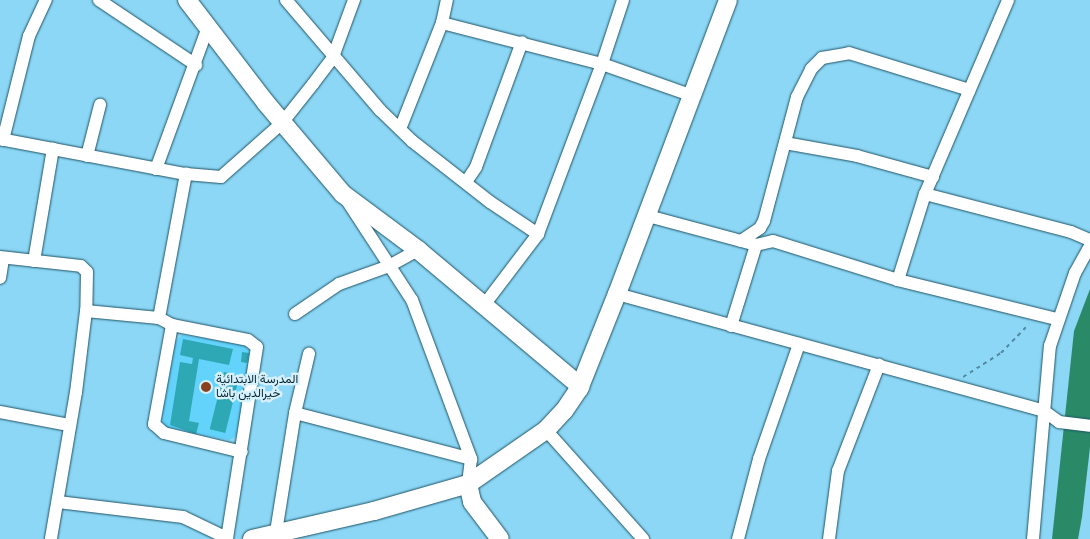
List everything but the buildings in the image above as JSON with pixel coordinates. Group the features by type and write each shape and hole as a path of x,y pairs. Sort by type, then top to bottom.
{"main road":[{"path":"187,0 282,123 343,194 418,250 580,386"},
{"path":"252,539 374,511 468,484 546,430 580,386 648,216 728,0"},
{"path":"468,484 472,502 500,539"}],"street":[{"path":"46,0 29,36 2,140 213,178 228,173 282,123 333,57 354,0"},
{"path":"99,0 196,64"},
{"path":"286,0 333,57 400,129 490,202 538,234"},
{"path":"400,129 442,23 447,0"},
{"path":"484,305 538,234 602,64 623,0"},
{"path":"898,280 926,194 1008,0"},
{"path":"442,23 602,64 692,96"},
{"path":"156,169 208,28"},
{"path":"466,182 476,167 522,42"},
{"path":"741,241 760,228 764,221 802,83 822,58 833,54 849,53 969,90"},
{"path":"87,156 100,105"},
{"path":"786,143 857,156 933,177"},
{"path":"34,261 53,149"},
{"path":"159,318 186,174"},
{"path":"343,194 412,300 471,459 468,484"},
{"path":"926,194 1071,232 1090,240"},
{"path":"648,216 756,245 773,241 898,280 1035,312 1057,319"},
{"path":"731,326 756,245"},
{"path":"1033,539 1050,346 1057,319 1075,273 1090,246"},
{"path":"295,314 339,284 389,266 418,250"},
{"path":"0,278 2,258 85,269 86,311 51,539"},
{"path":"617,294 1044,410 1059,422 1090,426"},
{"path":"58,502 183,517 227,538 242,452 257,347 248,340 172,325 159,318 86,311"},
{"path":"172,325 154,424 164,433 242,452"},
{"path":"738,539 759,459 799,344"},
{"path":"276,532 295,414 309,354"},
{"path":"829,539 838,471 879,365"},
{"path":"0,412 69,425"},
{"path":"295,414 471,459"},
{"path":"546,430 643,539"}],"path":[{"path":"950,384 1012,343 1035,312"}],"shaded area":[{"path":"1090,289 1090,447 1082,517 1078,539 1052,539 1074,331"},
{"name":"المدرسة الابتدائية خيرالدين باشا","path":"182,335 245,345 251,354 237,436 229,440 166,428 162,419 175,342"}],"place":[{"name":"المدرسة الابتدائية خيرالدين باشا","path":"206,387"}]}
